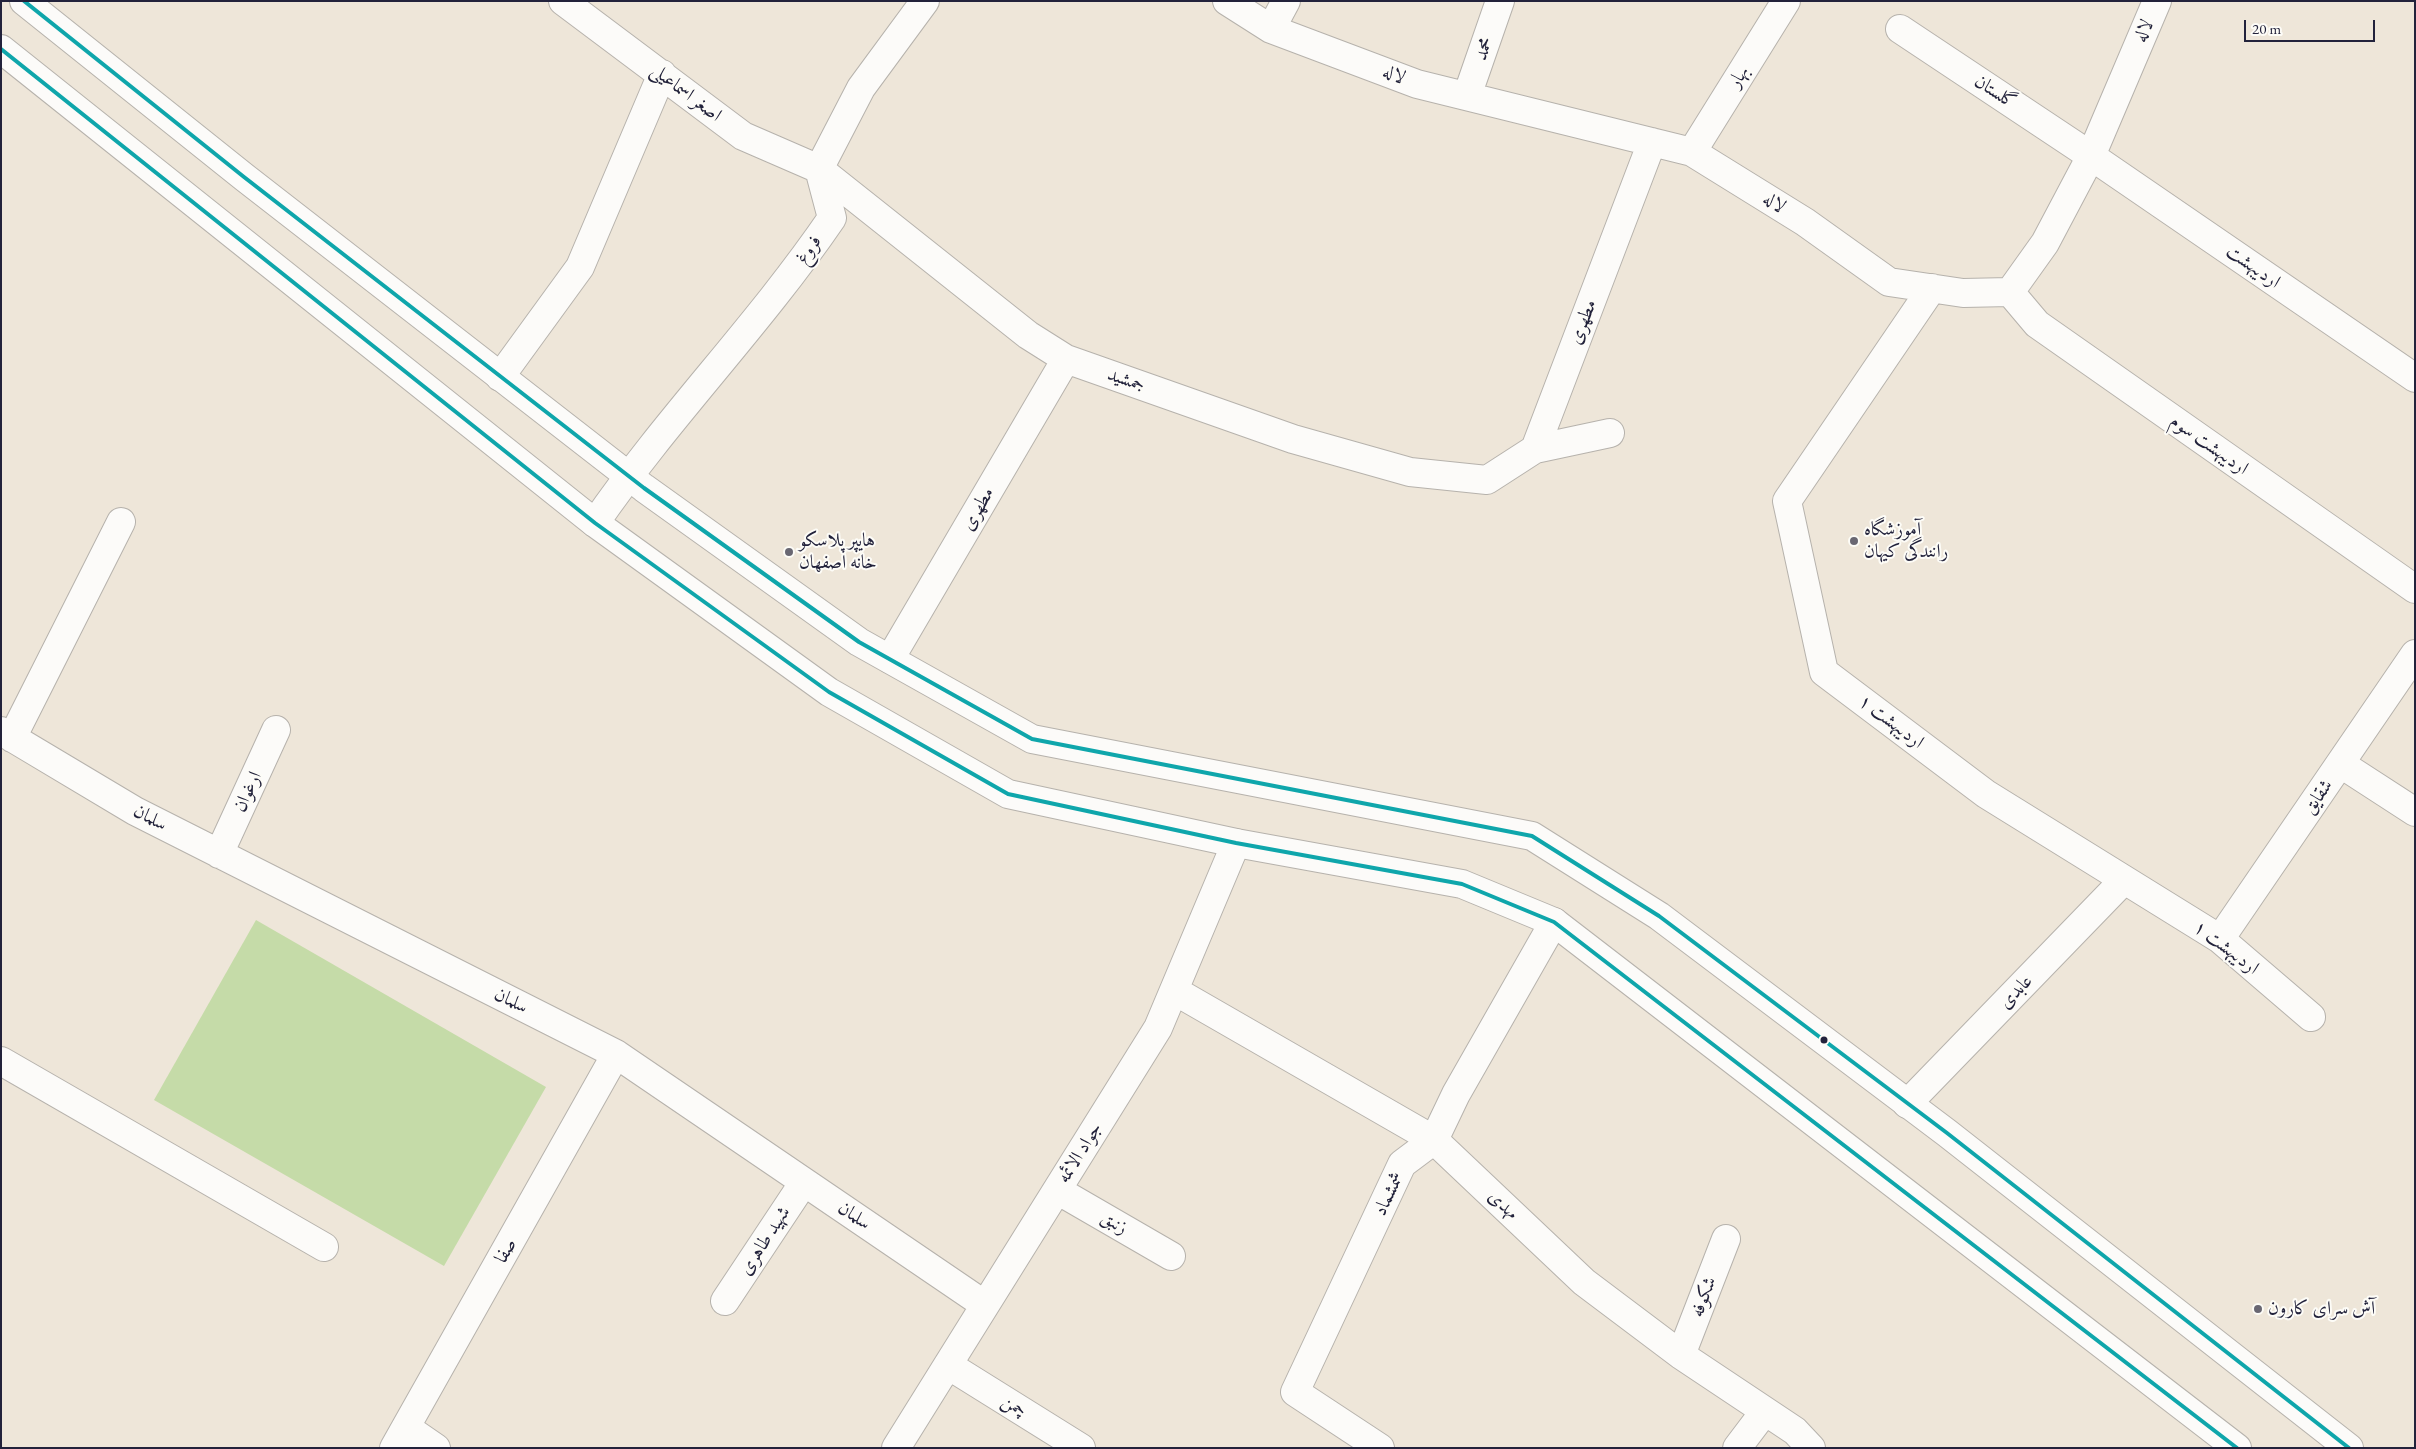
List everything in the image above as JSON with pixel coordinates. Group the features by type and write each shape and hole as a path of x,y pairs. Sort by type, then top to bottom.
{"street":[{"path":"24,1 236,171 628,475 859,642 1032,739 1532,836 1659,916 1907,1104 2349,1448"},
{"name":"اصغر اسماعیلی","path":"563,1 743,136 819,169"},
{"path":"819,169 862,88 925,1"},
{"name":"لاله","path":"1228,1 1272,29 1417,84 1692,152 1805,222 1890,282 1963,293 2010,292 2045,243 2091,156 2156,1"},
{"path":"1272,29 1286,1"},
{"name":"محمد","path":"1467,96 1500,1"},
{"name":"بهار","path":"1692,152 1786,1"},
{"name":"گلستان","path":"1900,29 2091,156"},
{"path":"1,48 594,523 829,692 1008,794 1236,843 1462,884 1554,922 2237,1448"},
{"path":"500,376 580,267 662,74"},
{"name":"مطهری","path":"1535,448 1652,142"},
{"name":"اردیبهشت","path":"2091,156 2415,378"},
{"name":"جمشید","path":"819,169 1028,335 1066,359 1293,439 1410,472 1487,480 1535,448"},
{"name":"فروغ","path":"594,523 628,475 800,265 832,218 819,169"},
{"name":"اردیبهشت ۱","path":"1932,288 1787,502 1824,672 1986,794 2220,939 2311,1017"},
{"name":"اردیبهشت سوم","path":"2010,292 2038,324 2415,589"},
{"name":"مطهری","path":"890,659 1066,359"},
{"path":"1535,448 1610,433"},
{"name":"سلمان","path":"122,522 7,734 136,811 616,1054 985,1305"},
{"name":"شقایق","path":"2220,939 2415,654"},
{"name":"ارغوان","path":"219,854 276,730"},
{"path":"2341,764 2415,812"},
{"name":"جواد الائمه","path":"896,1448 1158,1028 1236,843"},
{"name":"عابدی","path":"1907,1104 2124,880"},
{"name":"شمشماد","path":"1380,1448 1295,1392 1402,1164 1434,1140 1456,1094 1554,922"},
{"name":"مهدی","path":"1175,991 1434,1140 1584,1282 1682,1356 1795,1431 1811,1448"},
{"name":"صفا","path":"400,1438 616,1054"},
{"path":"1,1061 324,1247"},
{"name":"شهید طاهری","path":"725,1301 804,1182"},
{"name":"زنبق","path":"1057,1190 1171,1256"},
{"name":"شکوفه","path":"1682,1356 1726,1240"},
{"name":"چمن","path":"948,1365 1081,1448"},
{"path":"1737,1448 1765,1411"},
{"path":"400,1438 436,1448"}],"green space":[{"path":"256,920 546,1087 444,1266 154,1100"}],"transit line":[{"path":"24,1 244,177 644,488 859,642 1032,739 1532,836 1659,916 1947,1133 2349,1448"},
{"path":"1,49 595,523 829,692 1008,794 1236,843 1462,884 1554,922 2237,1448"}],"place":[{"name":"آموزشگاه رانندگی کیهان","path":"1854,541"},
{"name":"هایپر پلاسکو خانه اصفهان","path":"789,552"},
{"name":"آش سرای کارون","path":"2258,1309"}]}
